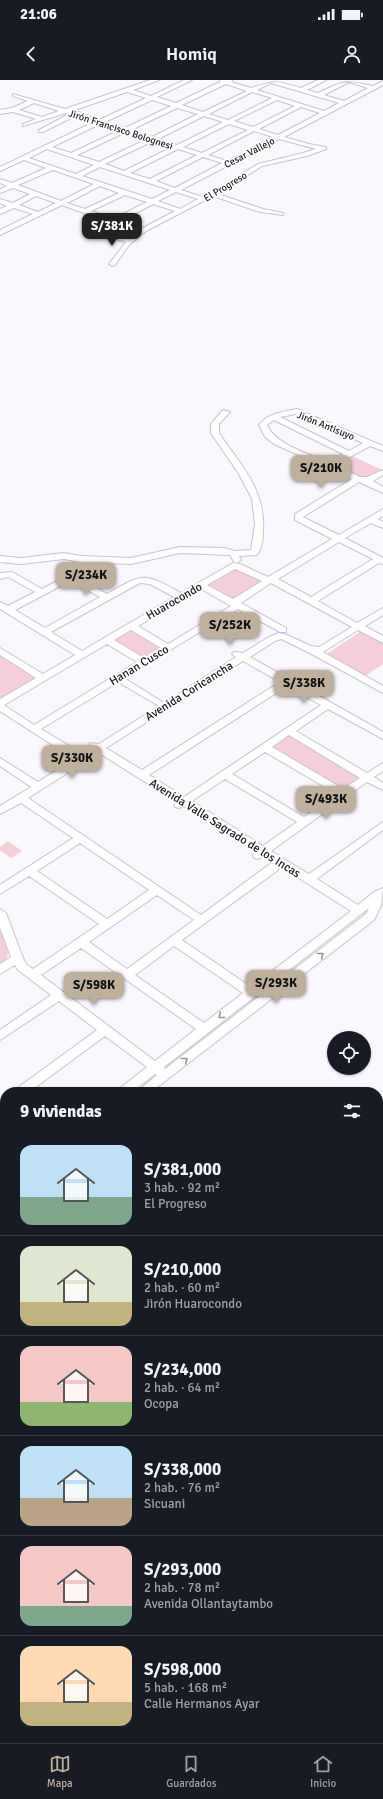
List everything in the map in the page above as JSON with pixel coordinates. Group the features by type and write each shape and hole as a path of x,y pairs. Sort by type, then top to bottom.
{"street":[{"path":"25,125 156,80"},
{"path":"0,169 189,80"},
{"path":"218,80 227,81 325,113"},
{"path":"76,176 272,80 318,96 344,103"},
{"path":"302,90 323,80"},
{"path":"318,96 349,80 374,88"},
{"path":"71,156 227,81"},
{"name":"Cesar Vallejo","path":"116,221 383,83"},
{"path":"127,90 278,138"},
{"name":"Jirón Francisco Bolognesi","path":"15,95 228,163"},
{"path":"40,131 105,98"},
{"path":"125,173 277,98"},
{"path":"0,112 13,110 33,101"},
{"path":"149,182 301,105"},
{"path":"13,110 41,119"},
{"name":"El Progreso","path":"113,264 131,241 142,232 214,194 260,165 324,148 322,146 308,146 278,138"},
{"path":"46,147 203,200"},
{"path":"23,158 180,211"},
{"path":"0,191 52,168"},
{"path":"0,181 116,221 142,232"},
{"path":"0,232 100,184"},
{"path":"86,211 125,192"},
{"path":"0,212 36,194"},
{"path":"214,194 250,208 281,214"},
{"path":"0,201 38,214"},
{"path":"102,230 115,238 131,241"},
{"name":"Jirón Antisuyo","path":"273,417 292,411 301,412 383,449"},
{"path":"0,559 21,561 64,556 81,559 131,561 147,559 169,552 194,550 214,550 235,554 254,553 257,549 259,531 256,497 215,433 215,424 226,412"},
{"path":"350,454 273,417 264,422 263,425 270,437 281,444 329,466 383,484"},
{"path":"329,466 369,443"},
{"path":"381,560 338,539 298,518 297,516 365,479 383,472"},
{"path":"365,479 383,490"},
{"name":"Hanan Cusco","path":"34,729 235,607 237,600 383,512"},
{"path":"372,519 383,525"},
{"path":"235,554 234,556 238,562 237,566 264,579 278,582 383,640"},
{"path":"311,601 381,560"},
{"name":"Huarocondo","path":"0,703 201,585 234,566 237,566"},
{"path":"0,576 9,574 41,592"},
{"path":"4,608 66,579 73,578 106,597"},
{"path":"44,632 138,580 152,581 181,597"},
{"path":"201,585 309,643 322,643 383,611"},
{"path":"309,649 326,648 383,604"},
{"path":"4,608 82,655"},
{"path":"131,626 168,648"},
{"name":"Avenida Coricancha","path":"0,802 35,785 94,748 240,656 271,632 283,630"},
{"name":"Avenida Coricancha","path":"0,811 20,798 35,785 78,754 94,748 159,703 272,639 280,636 309,649"},
{"path":"107,640 144,662"},
{"path":"309,649 383,690"},
{"path":"0,651 43,678"},
{"path":"240,656 383,736"},
{"path":"117,678 159,703"},
{"path":"142,775 287,682"},
{"path":"181,804 328,705"},
{"path":"0,707 72,753 78,754"},
{"path":"289,731 383,787"},
{"path":"265,747 344,794"},
{"name":"Avenida Valle Sagrado de los Incas","path":"94,748 142,775 181,804"},
{"name":"Avenida Valle Sagrado de los Incas","path":"94,748 260,854 309,880 355,913"},
{"path":"0,761 35,785"},
{"path":"260,854 383,766"},
{"path":"225,774 304,822"},
{"path":"20,798 201,920"},
{"path":"309,880 383,825"},
{"path":"0,890 80,838"},
{"name":"Avenida Valle Sagrado de los Incas","path":"260,854 274,867 355,913"},
{"path":"127,975 274,867"},
{"path":"29,871 106,924"},
{"path":"33,975 156,890"},
{"path":"129,1087 380,894"},
{"path":"149,1087 370,916 376,906 380,894"},
{"path":"0,913 2,925 22,967 165,1075"},
{"path":"174,940 251,993"},
{"path":"81,942 204,1029"},
{"path":"0,970 17,958"},
{"path":"0,1036 59,994"},
{"path":"27,1087 106,1030"}],"shaded area":[{"path":"350,455 382,470 375,474 363,477 353,475 335,466"},
{"path":"233,569 238,569 264,582 235,599 208,584"},
{"path":"131,629 164,648 144,660 111,641"},
{"path":"361,631 383,643 383,664 365,676 325,655"},
{"path":"0,656 37,678 0,700"},
{"path":"290,733 363,777 339,794 265,750"},
{"path":"8,841 22,851 11,858 0,850 0,847"},
{"path":"0,932 3,933 8,955 7,959 0,966"}]}
